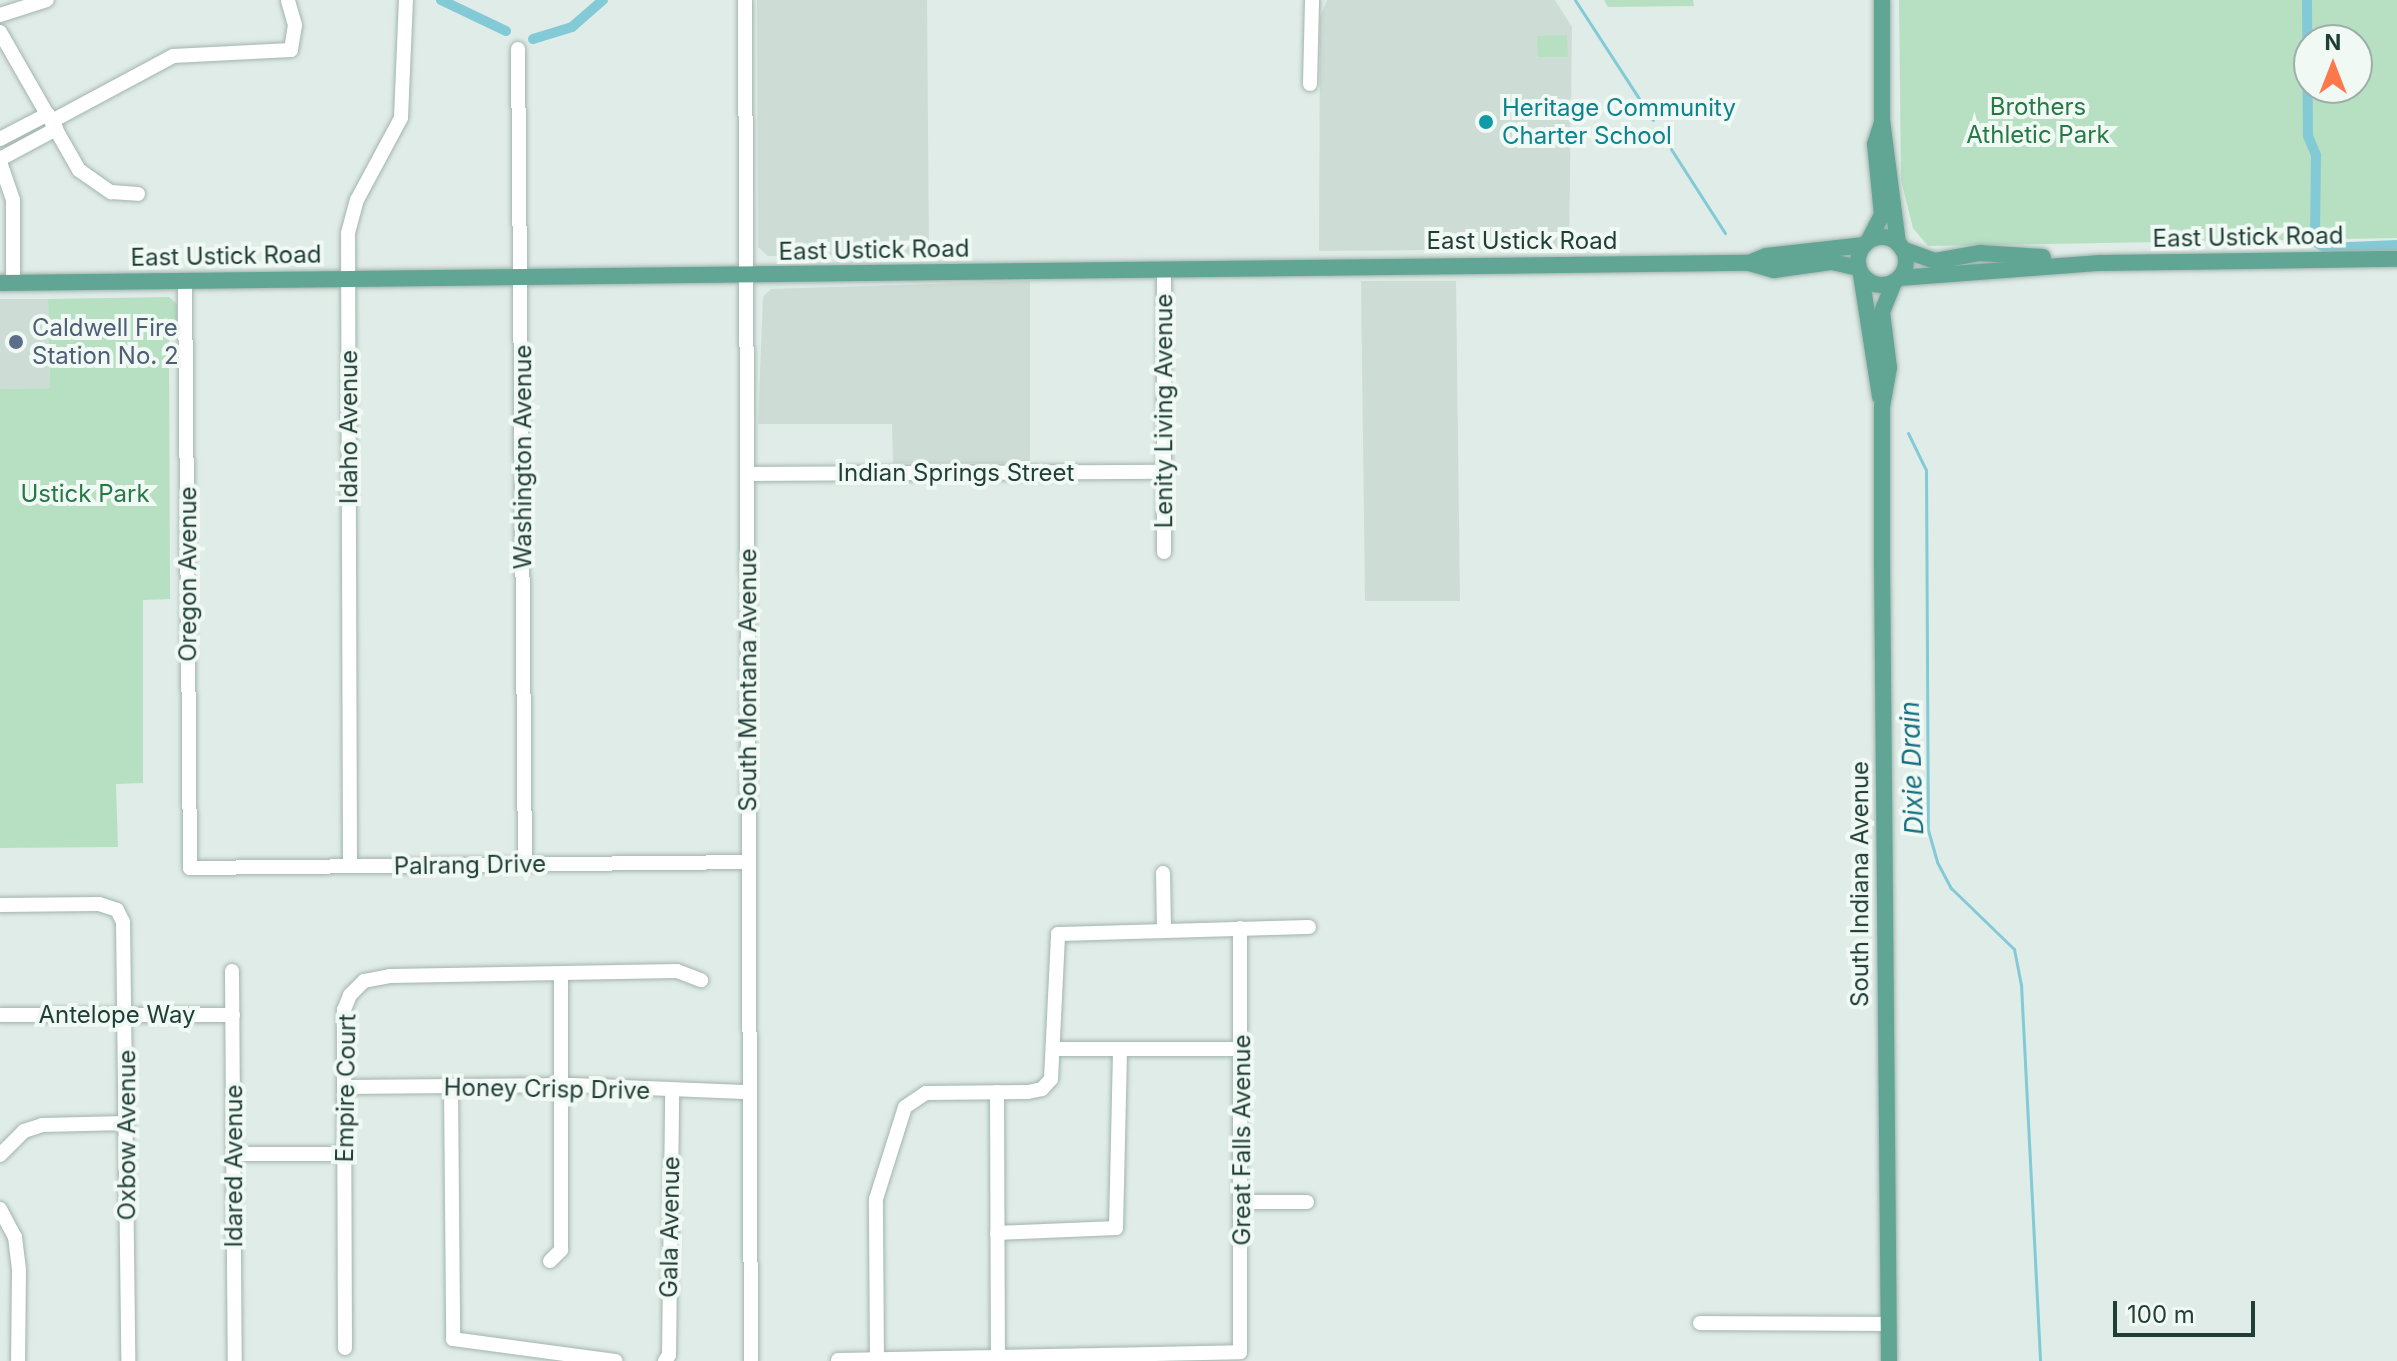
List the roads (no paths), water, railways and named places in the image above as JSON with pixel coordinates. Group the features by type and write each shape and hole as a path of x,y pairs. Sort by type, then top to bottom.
{"main road":[{"path":"1882,0 1882,120 1900,246 1906,261 1897,280 1876,285 1860,271 1866,242 1882,215 1875,144 1882,120"},
{"path":"1866,242 1887,238 1900,246"},
{"name":"East Ustick Road","path":"1749,263 1766,256 1866,242"},
{"name":"East Ustick Road","path":"1900,246 1935,261 2007,253 2100,263"},
{"name":"East Ustick Road","path":"1897,280 2100,263 2397,259"},
{"name":"East Ustick Road","path":"6,283 1749,263 1774,270 1832,262 1860,271"},
{"name":"South Indiana Avenue","path":"1860,271 1882,407 1889,1361"},
{"name":"South Indiana Avenue","path":"1882,407 1889,368 1882,312 1897,280"}],"street":[{"path":"0,15 47,0"},
{"path":"6,283 13,200 0,161 52,122 173,56 291,50 295,25 288,0"},
{"name":"Idaho Avenue","path":"350,866 348,233 357,200 401,118 406,0"},
{"name":"South Montana Avenue","path":"745,0 751,1361"},
{"path":"1310,84 1312,0"},
{"path":"0,32 79,170 94,185 111,192 138,194"},
{"name":"Washington Avenue","path":"518,49 525,864"},
{"path":"0,139 52,122"},
{"name":"Lenity Living Avenue","path":"1164,270 1164,552"},
{"name":"Oregon Avenue","path":"185,281 190,868"},
{"name":"Indian Springs Street","path":"747,474 1164,472"},
{"name":"Palrang Drive","path":"190,868 749,862"},
{"path":"1163,873 1164,929"},
{"name":"Oxbow Avenue","path":"0,905 99,904 117,910 123,922 127,1015 128,1361"},
{"path":"877,1361 876,1199 905,1107 914,1097 1042,1089 1051,1079 1055,1049 1058,934 1309,927"},
{"name":"Great Falls Avenue","path":"1165,1359 1240,1352 1240,928"},
{"name":"Idared Avenue","path":"232,971 235,1361"},
{"name":"Empire Court","path":"345,1348 344,1010 350,995 364,981 677,971 701,980"},
{"path":"550,1261 561,1250 561,974"},
{"name":"Antelope Way","path":"0,1015 233,1015"},
{"path":"1055,1049 1241,1049"},
{"path":"997,1233 1116,1228 1120,1049"},
{"name":"Honey Crisp Drive","path":"344,1087 561,1085 750,1092"},
{"path":"451,1086 453,1339 538,1354 616,1361"},
{"name":"Gala Avenue","path":"665,1361 669,1355 672,1091"},
{"path":"997,1092 998,1359"},
{"path":"0,1155 24,1131 42,1125 127,1123"},
{"path":"234,1154 344,1154"},
{"path":"1242,1202 1307,1202"},
{"path":"0,1209 15,1237 19,1270 18,1361"},
{"path":"1700,1323 1889,1324"},
{"path":"838,1360 1165,1359"}],"waterway":[{"path":"441,0 506,31"},
{"path":"533,39 572,27 603,0"},
{"name":"Dixie Drain","path":"1575,0 1653,120"},
{"path":"2307,0 2308,136 2316,155 2315,242 2326,248 2397,245"},
{"name":"Dixie Drain","path":"1671,149 1725,233"},
{"name":"Dixie Drain","path":"1908,433 1926,470 1928,830 1937,862 1951,888 2014,949 2021,984 2040,1361"}],"place":[{"name":"Heritage Community Charter School","path":"1486,122"},
{"name":"Caldwell Fire Station No. 2","path":"16,342"}],"park label":[{"name":"Brothers Athletic Park","path":"2038,121"},
{"name":"Ustick Park","path":"85,494"}]}
